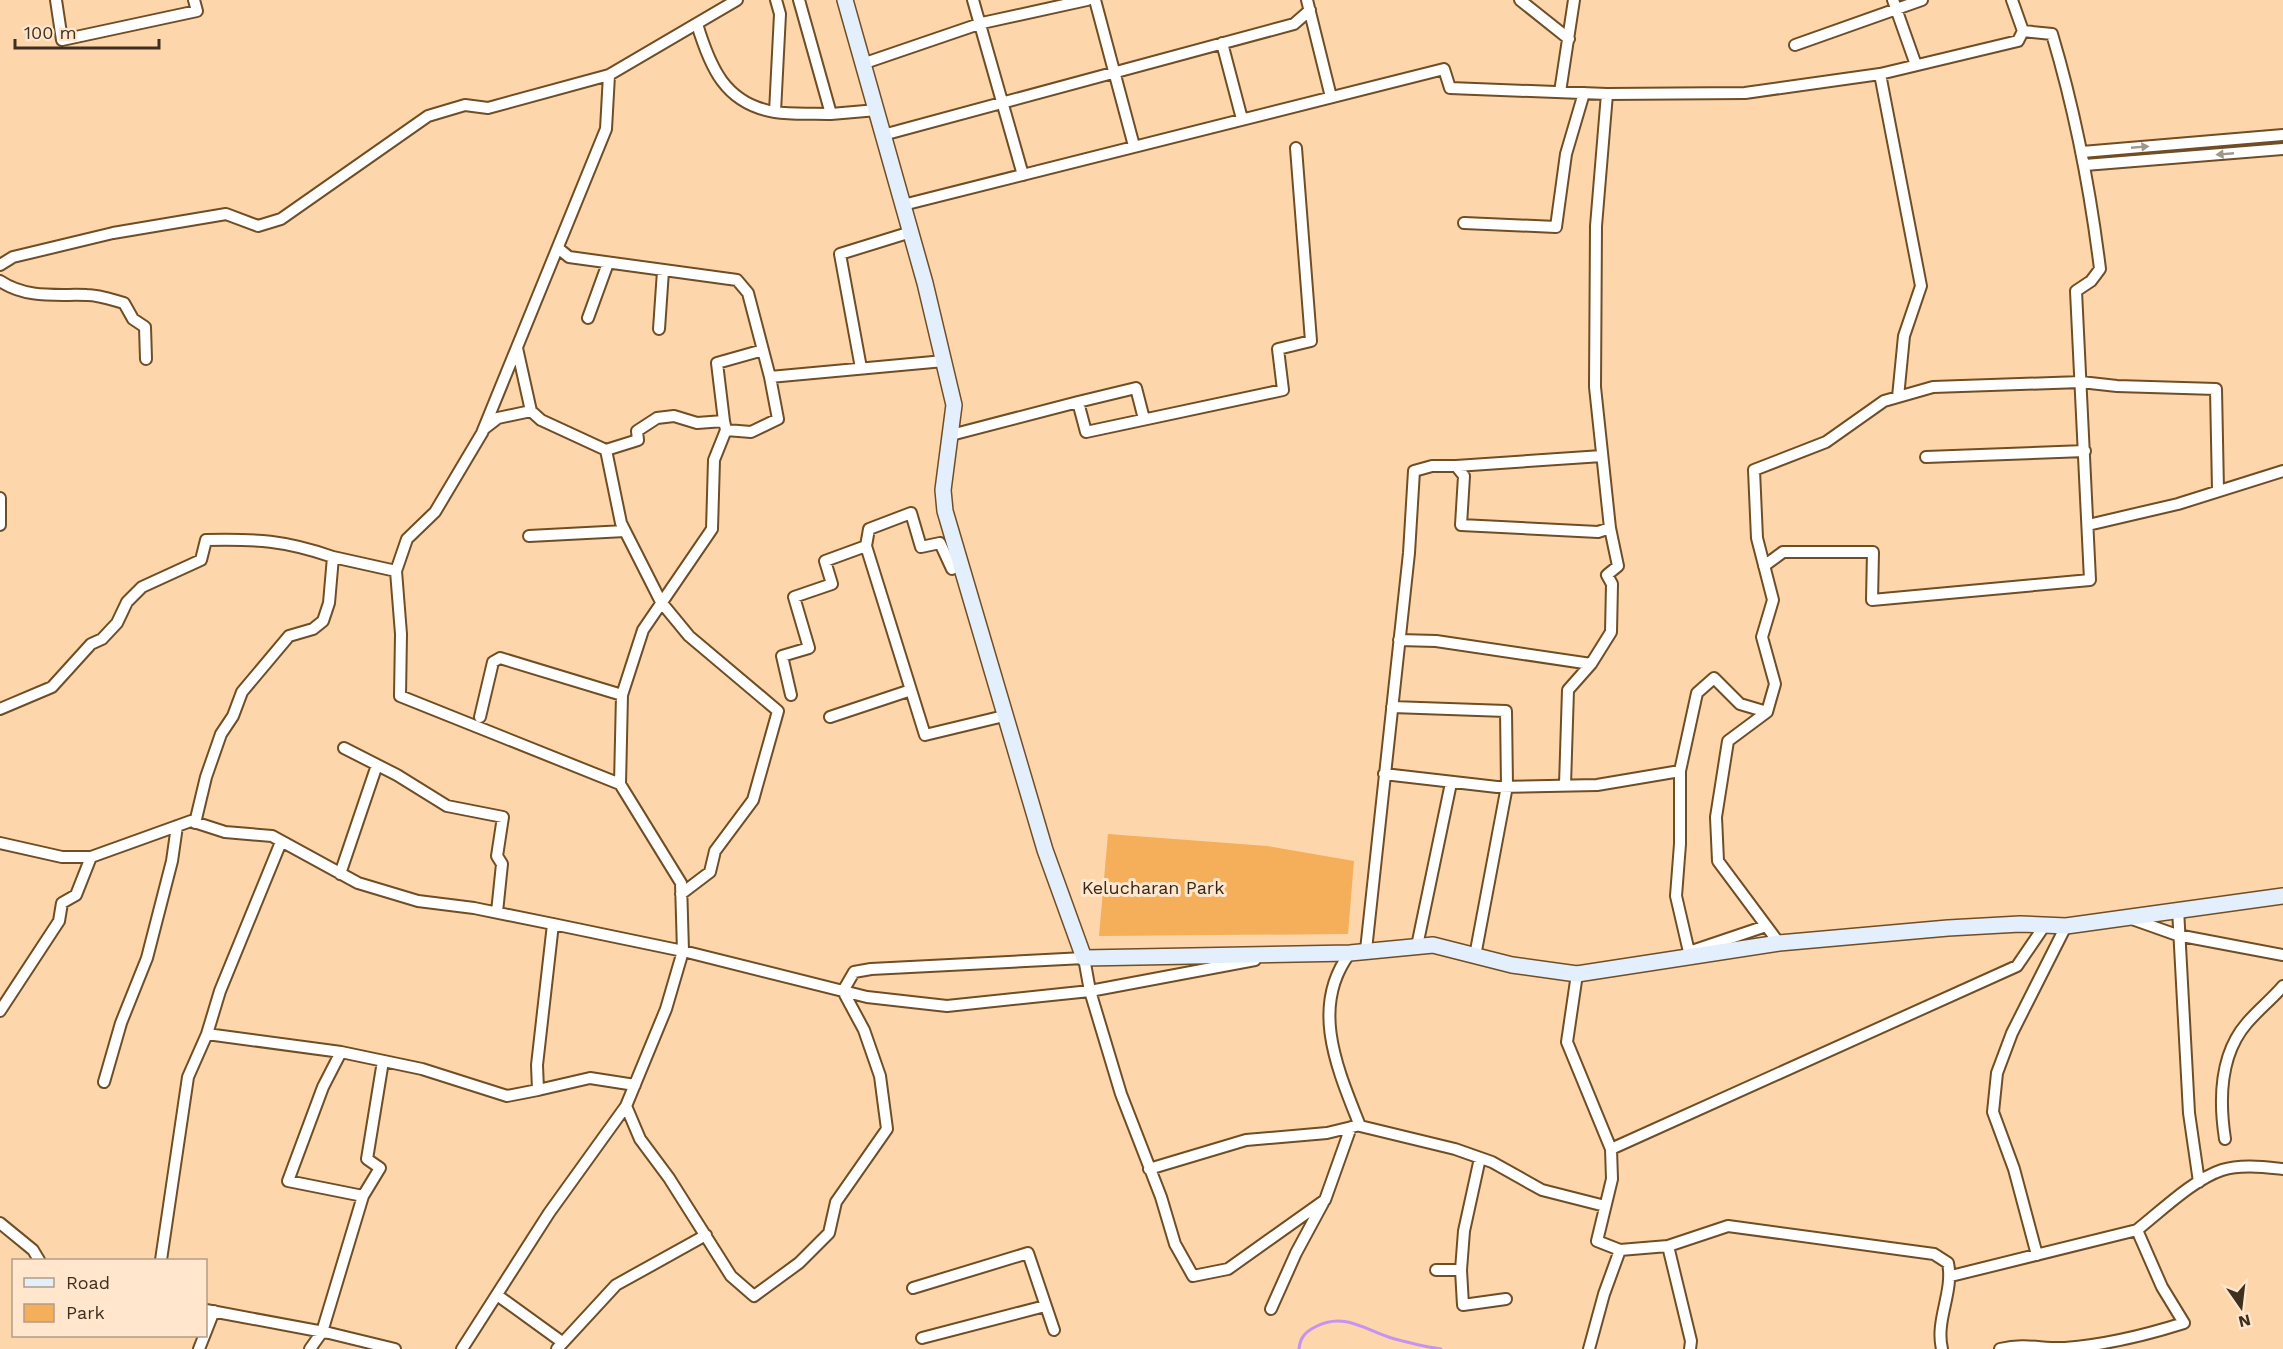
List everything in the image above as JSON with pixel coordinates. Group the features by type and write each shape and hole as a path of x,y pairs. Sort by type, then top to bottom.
{"street":[{"path":"56,0 62,40 197,11 194,0"},
{"path":"0,265 13,257 112,233 226,214 258,226 281,219 428,116 465,105 488,108 609,75 737,0"},
{"path":"775,112 780,14 776,0"},
{"path":"799,0 831,114"},
{"path":"845,0 865,63 911,232 954,405 943,490 945,511 1045,850 1084,958 1090,990 1121,1095 1175,1244 1193,1276 1228,1269 1325,1200"},
{"path":"974,0 1023,175"},
{"path":"865,63 982,23 1088,0"},
{"path":"1095,0 1134,146"},
{"path":"1520,0 1569,39"},
{"path":"1560,92 1574,0"},
{"path":"1795,45 1895,4 1922,0"},
{"path":"903,205 1444,69 1450,88 1607,94 1744,93 1880,74 2018,41 2023,31 2012,0"},
{"path":"1895,4 1916,65"},
{"path":"883,135 1294,24 1309,5"},
{"path":"1309,5 1331,97"},
{"path":"697,24 715,73 738,99 775,112 831,114 877,110"},
{"path":"1764,566 1784,552 1873,552 1872,600 2090,580 2076,291 2091,281 2100,269 2085,165 2071,97 2052,34 2023,31"},
{"path":"1222,43 1242,119"},
{"path":"1880,74 1921,286 1904,336 1898,397"},
{"path":"609,75 606,129 483,430 435,512 407,538 396,571 401,634 400,696 620,784"},
{"path":"1464,223 1556,227 1566,154 1584,93"},
{"path":"1565,785 1568,690 1591,664 1611,632 1612,584 1607,575 1618,566 1610,528 1595,387 1596,226 1607,94"},
{"path":"2082,152 2283,135"},
{"path":"1078,402 1086,432 1283,390 1278,349 1311,341 1296,148"},
{"path":"2085,165 2283,149"},
{"path":"861,368 840,254 911,232"},
{"path":"517,347 531,411 541,420 606,450 638,440 637,431 657,418 674,416 697,423 752,432 778,419 770,377 748,293 737,280 569,257 558,248"},
{"path":"588,318 608,262"},
{"path":"659,329 663,271"},
{"path":"0,281 12,289 49,296 90,294 124,303 133,319 145,327 146,359"},
{"path":"462,1349 549,1213 626,1106 666,1009 683,951 681,883 620,784 622,695 643,630 712,529 714,460 725,426 717,363 763,350"},
{"path":"770,377 944,361"},
{"path":"1779,943 1718,861 1716,817 1728,741 1767,712 1775,684 1762,637 1773,600 1758,538 1754,470 1826,442 1884,401 1933,387 2081,382 2116,387 2216,389 2218,490"},
{"path":"951,435 1136,388 1144,418"},
{"path":"483,430 498,418 531,411"},
{"path":"606,450 621,524 661,603 689,636 778,711 753,800 715,851 710,872 681,894"},
{"path":"1926,457 2085,451"},
{"path":"1366,950 1409,554 1414,471 1432,466 1602,456"},
{"path":"1456,466 1464,476 1461,525 1598,532 1610,528"},
{"path":"2088,525 2178,504 2283,471"},
{"path":"0,498 0,525"},
{"path":"952,568 940,543 921,547 911,513 869,529 866,546 925,735 1004,716"},
{"path":"529,536 625,531"},
{"path":"0,710 52,687 91,644 102,639 117,623 127,602 141,587 201,560 206,540 277,540 312,548 333,557 396,571"},
{"path":"791,695 782,656 809,648 794,597 832,584 825,561 866,546"},
{"path":"195,823 206,777 221,734 233,716 242,692 289,636 313,629 323,621 329,603 333,557"},
{"path":"1400,639 1436,641 1591,664"},
{"path":"480,717 493,662 500,658 622,695"},
{"path":"1766,926 1689,952 1676,896 1680,844 1680,771 1697,693 1714,678 1740,704 1767,712"},
{"path":"830,717 911,690"},
{"path":"1392,708 1506,711 1507,786 1475,956"},
{"path":"344,748 447,806 503,817 496,856 502,864 497,912"},
{"path":"340,874 377,765"},
{"path":"1384,774 1451,783 1507,786 1597,785 1680,771"},
{"path":"1417,946 1451,783"},
{"path":"0,843 62,857 91,857 191,821 225,832 272,836 358,883 418,902 497,912 683,951 843,991 885,999 947,1006 1090,990 1289,954"},
{"path":"104,1082 122,1023 147,958 172,861 177,826"},
{"path":"161,1259 188,1077 207,1034 220,991 281,842"},
{"path":"0,1011 59,921 62,903 75,895 91,857"},
{"path":"843,991 855,972 871,969 1084,958 1350,953 1433,945 1512,965 1577,975 1779,943 1948,928 2066,926 2283,896"},
{"path":"2178,909 2177,934 2189,1113 2199,1182"},
{"path":"2128,918 2177,934 2283,956"},
{"path":"538,1090 537,1065 553,924"},
{"path":"1611,1149 2017,966 2045,925"},
{"path":"2037,1255 2014,1168 1993,1112 1997,1073 2012,1033 2066,926"},
{"path":"1271,1309 1296,1253 1325,1200 1355,1126 1342,1086 1330,1030 1328,1000 1340,966 1350,953"},
{"path":"1577,975 1567,1042 1611,1149 1612,1179 1597,1242 1620,1250 1668,1246 1728,1226 1934,1254 1948,1263 1951,1276 1941,1328 1942,1349"},
{"path":"2225,1139 2223,1085 2232,1046 2246,1024 2283,986"},
{"path":"626,1106 640,1139 706,1235 731,1276 754,1296 799,1263 829,1233 836,1202 886,1129 880,1076 864,1030 843,991"},
{"path":"207,1034 341,1052 422,1069 507,1096 590,1078 635,1085"},
{"path":"341,1052 323,1087 288,1181 363,1196"},
{"path":"309,1349 322,1332 363,1196 380,1168 368,1159 383,1061"},
{"path":"1149,1169 1246,1140 1327,1133 1355,1126 1455,1149 1480,1158 1542,1190 1605,1206"},
{"path":"1480,1158 1464,1231 1461,1270 1462,1305 1506,1299"},
{"path":"1951,1276 2137,1230 2199,1182 2222,1170 2255,1166 2283,1169"},
{"path":"0,1223 33,1250 38,1259"},
{"path":"2000,1349 2064,1348 2141,1337 2184,1323 2162,1287 2137,1230"},
{"path":"497,1295 559,1346 616,1285 706,1235"},
{"path":"1668,1246 1691,1349"},
{"path":"1589,1349 1604,1294 1620,1250"},
{"path":"913,1288 1028,1253 1054,1330"},
{"path":"1436,1269 1461,1270"},
{"path":"922,1338 1045,1306"},
{"path":"210,1310 395,1349"}],"green space":[{"name":"Kelucharan Park","path":"1108,834 1267,846 1354,861 1348,934 1099,936"}],"waterway":[{"path":"1299,1349 1308,1331 1336,1321 1355,1324 1395,1339 1441,1349"}]}
